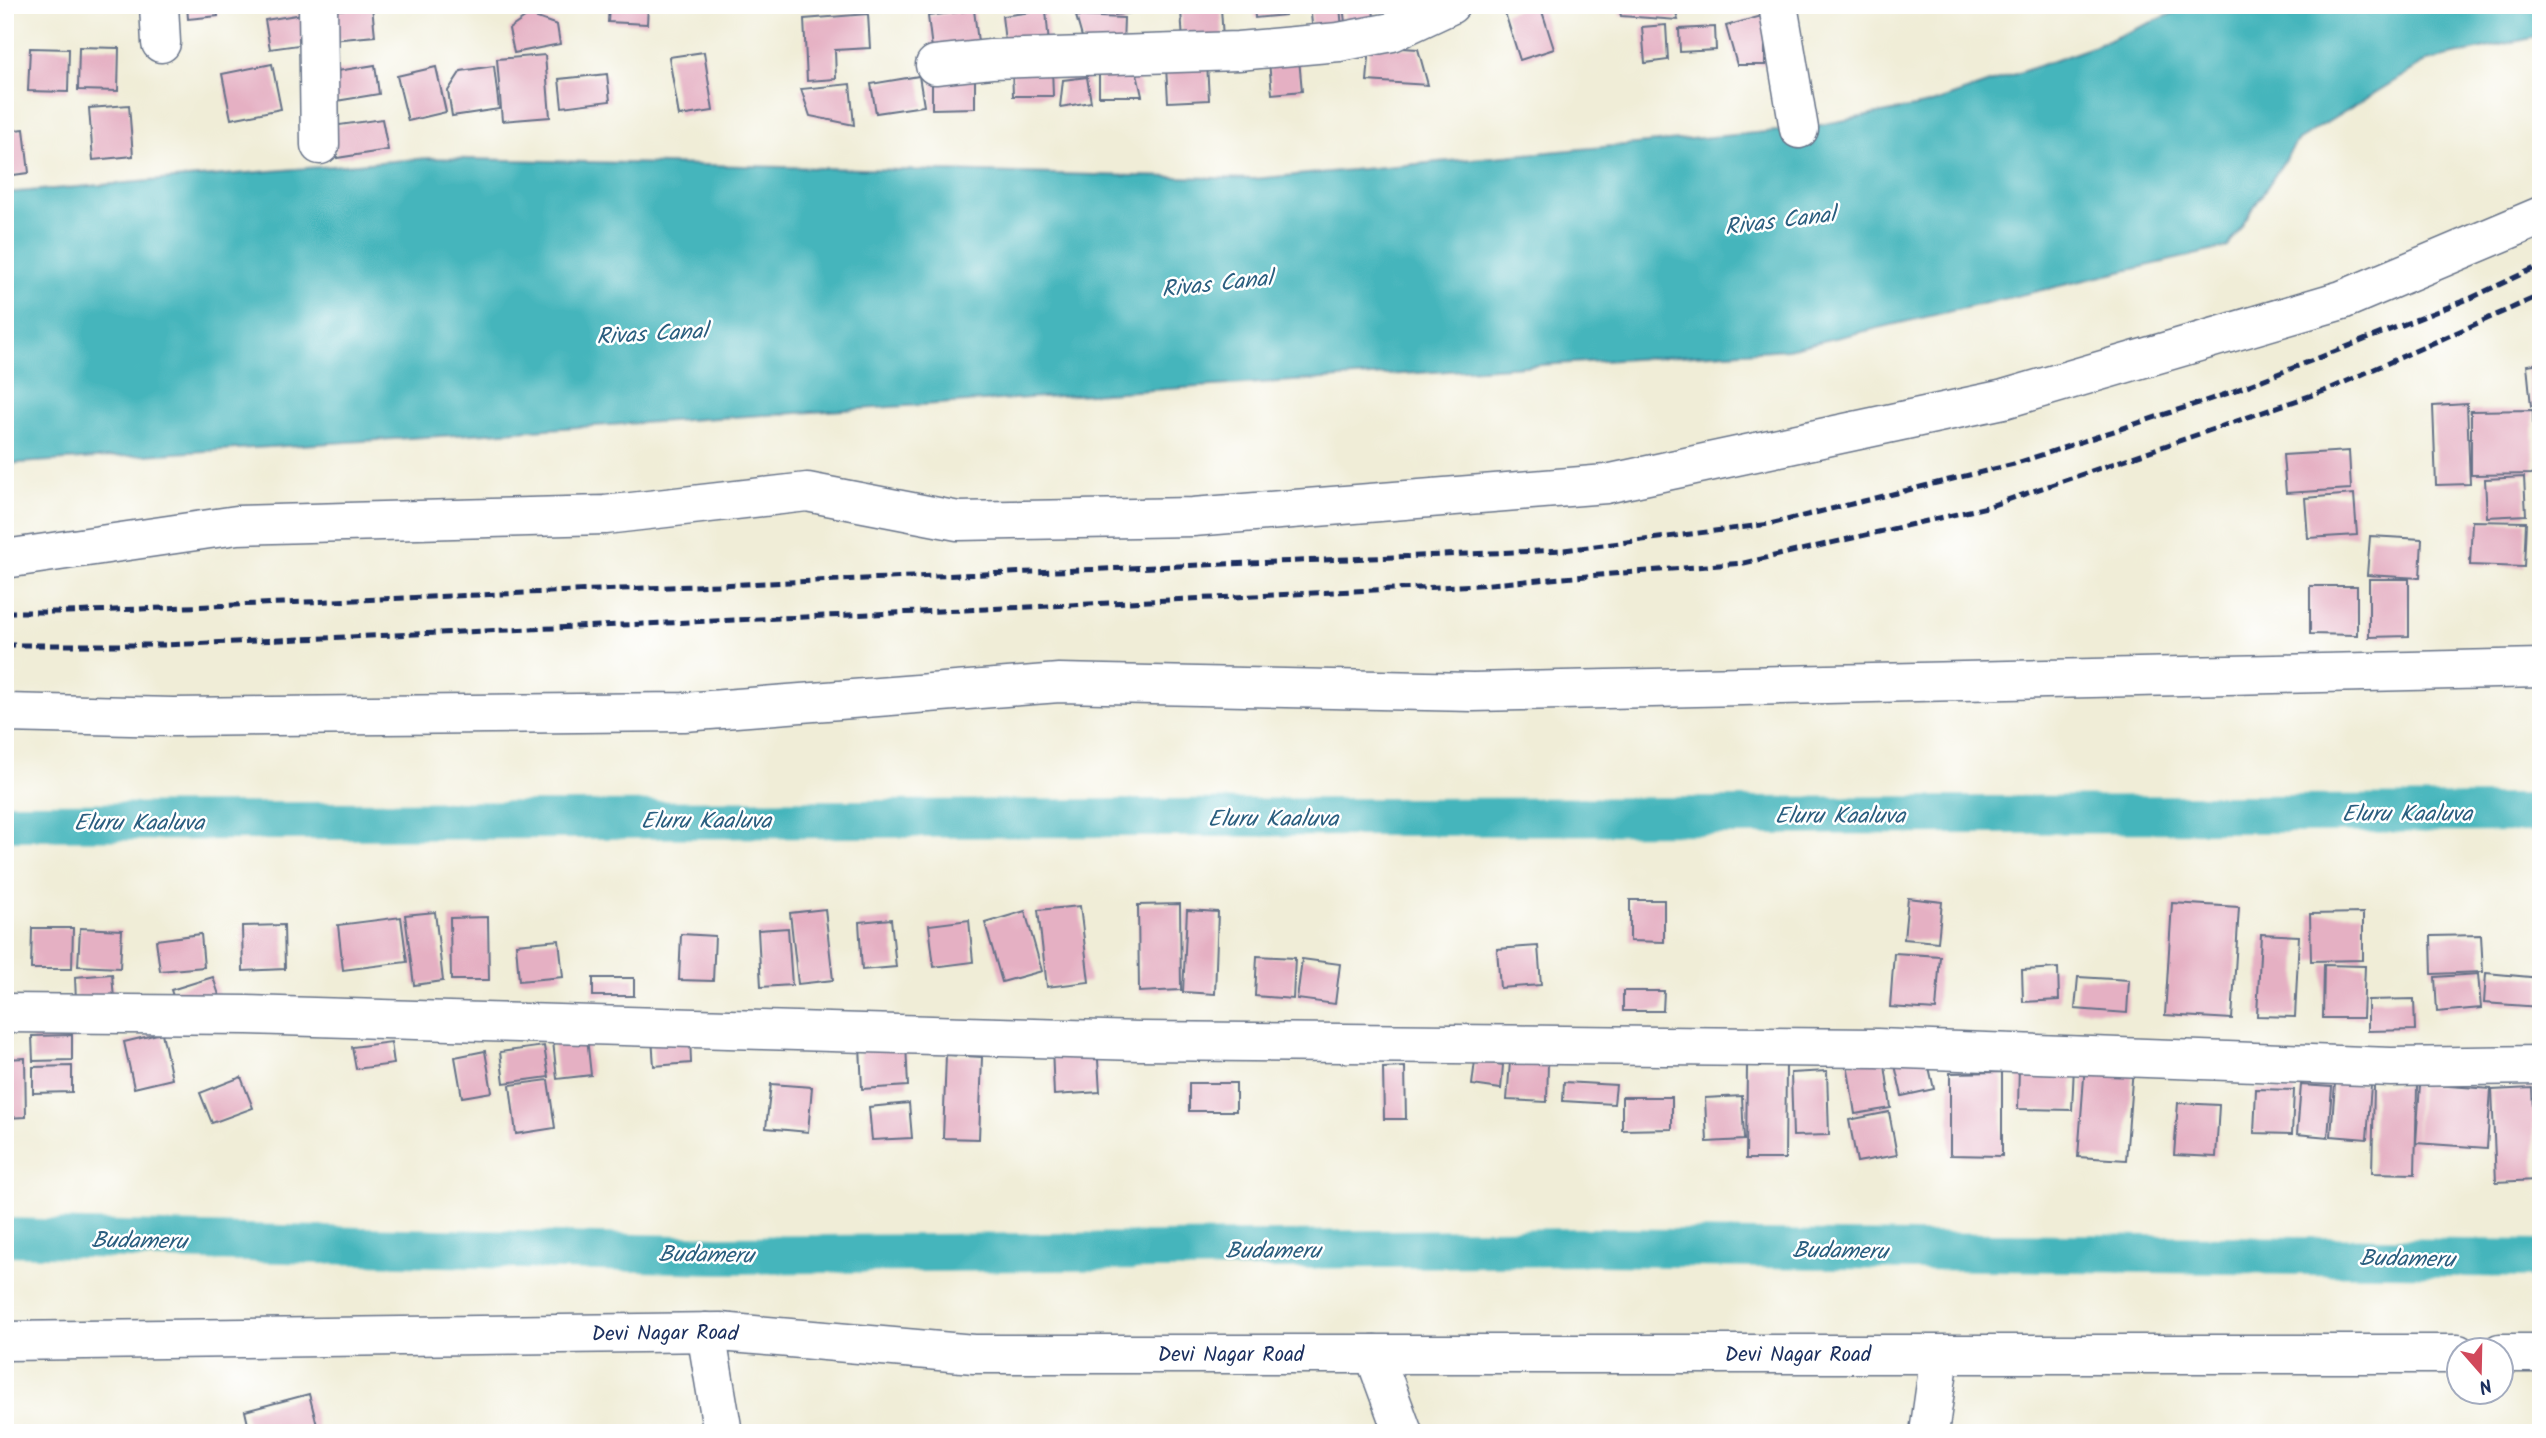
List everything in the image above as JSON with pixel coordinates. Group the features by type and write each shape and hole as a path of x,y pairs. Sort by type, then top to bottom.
{"street":[{"path":"159,5 161,43"},
{"path":"318,5 320,145"},
{"path":"935,65 991,59 1238,51 1339,42 1392,32 1450,5"},
{"path":"1778,5 1799,129"},
{"path":"5,559 237,525 605,515 807,492 958,522 1194,517 1606,484 2017,395 2342,300 2541,215"},
{"path":"5,713 186,717 684,712 1059,683 1473,692 2541,668"},
{"path":"5,1013 247,1015 1139,1041 1877,1048 2391,1067 2541,1066"},
{"path":"706,1332 723,1433"},
{"name":"Devi Nagar Road","path":"5,1341 706,1332 974,1354 2444,1354"},
{"path":"2514,1353 2541,1353"},
{"path":"1374,1354 1403,1433"},
{"path":"1929,1433 1940,1354"}],"water":[{"name":"Rivas Canal","path":"2193,5 2541,5 2541,36 2427,61 2297,141 2228,247 1788,349 5,464 5,193 429,158 1253,179 1799,129 1929,104 2090,48"}],"building":[{"path":"187,5 217,5 218,16 188,19"},
{"path":"609,5 648,5 647,24 608,22"},
{"path":"1059,5 1105,5 1105,13 1059,11"},
{"path":"1114,5 1157,5 1158,10 1115,15"},
{"path":"1254,5 1284,5 1285,15 1255,18"},
{"path":"1310,5 1340,5 1342,30 1313,33"},
{"path":"1343,5 1373,5 1374,20 1345,23"},
{"path":"1540,5 1554,49 1520,60 1505,13"},
{"path":"1618,5 1674,5 1678,20 1621,16"},
{"path":"372,6 375,36 332,40 328,11"},
{"path":"1221,8 1223,39 1183,42 1181,10"},
{"path":"974,10 979,50 933,57 928,16"},
{"path":"1046,10 1049,45 1006,50 1002,16"},
{"path":"309,13 313,43 270,49 265,20"},
{"path":"868,14 870,48 835,50 836,79 807,81 804,19"},
{"path":"529,15 557,25 560,44 514,53 509,29"},
{"path":"1765,15 1765,65 1737,65 1726,26"},
{"path":"1076,16 1124,18 1123,45 1084,44"},
{"path":"1666,25 1668,60 1645,63 1642,27"},
{"path":"1715,27 1716,50 1680,52 1679,29"},
{"path":"1370,46 1418,49 1428,85 1367,81"},
{"path":"79,47 119,48 118,91 78,90"},
{"path":"30,48 69,49 68,92 28,91"},
{"path":"704,52 713,111 679,116 669,57"},
{"path":"545,55 550,117 502,121 497,59"},
{"path":"1299,59 1302,91 1272,94 1269,62"},
{"path":"1207,63 1209,100 1168,102 1166,67"},
{"path":"272,64 281,109 231,119 222,74"},
{"path":"375,65 379,94 336,101 331,72"},
{"path":"494,66 499,109 452,116 448,91 461,71"},
{"path":"1052,66 1053,96 1013,96 1012,67"},
{"path":"436,67 446,112 408,121 397,76"},
{"path":"607,74 610,101 562,107 559,79"},
{"path":"1099,74 1137,74 1142,96 1099,96"},
{"path":"919,76 924,106 876,113 871,84"},
{"path":"932,76 975,76 975,108 932,109"},
{"path":"1087,77 1091,102 1060,107 1063,80"},
{"path":"850,84 854,125 810,116 801,89"},
{"path":"129,105 133,156 93,160 89,108"},
{"path":"382,119 388,150 337,158 332,126"},
{"path":"24,129 29,173 5,176 5,131"},
{"path":"2541,363 2541,405 2531,406 2527,365"},
{"path":"2467,404 2470,484 2436,485 2433,406"},
{"path":"2533,410 2534,474 2471,475 2471,411"},
{"path":"2349,451 2351,489 2286,493 2283,455"},
{"path":"2524,477 2526,515 2487,517 2485,479"},
{"path":"2354,494 2357,535 2308,538 2305,498"},
{"path":"2472,521 2526,522 2524,567 2470,565"},
{"path":"2370,536 2422,539 2420,578 2367,575"},
{"path":"2369,579 2409,579 2409,636 2369,637"},
{"path":"2310,586 2357,586 2357,635 2310,634"},
{"path":"1908,898 1942,902 1938,942 1904,939"},
{"path":"1630,900 1664,900 1664,942 1630,941"},
{"path":"2172,903 2239,907 2232,1019 2165,1015"},
{"path":"1180,904 1181,990 1139,992 1138,905"},
{"path":"1080,906 1089,982 1047,987 1038,910"},
{"path":"825,909 833,980 798,984 790,913"},
{"path":"1187,910 1218,912 1215,994 1183,992"},
{"path":"1025,911 1042,971 1002,982 985,923"},
{"path":"435,912 443,981 414,985 405,915"},
{"path":"2363,913 2363,960 2311,961 2310,914"},
{"path":"401,917 407,962 343,970 338,925"},
{"path":"488,917 489,980 451,980 450,918"},
{"path":"891,919 896,967 862,970 859,922"},
{"path":"969,920 973,962 934,967 929,925"},
{"path":"284,925 285,969 243,971 242,926"},
{"path":"32,928 73,928 72,969 31,969"},
{"path":"80,928 122,930 120,968 78,966"},
{"path":"788,928 792,985 761,987 758,930"},
{"path":"201,934 204,967 160,971 156,940"},
{"path":"681,934 715,936 713,981 679,980"},
{"path":"2261,934 2299,936 2295,1017 2257,1016"},
{"path":"2481,935 2483,972 2432,974 2431,936"},
{"path":"559,940 563,977 519,981 516,944"},
{"path":"1538,946 1541,985 1500,988 1497,949"},
{"path":"1894,953 1940,956 1936,1010 1890,1007"},
{"path":"1257,956 1295,958 1293,999 1255,996"},
{"path":"1302,959 1340,964 1335,1004 1297,999"},
{"path":"2324,965 2365,966 2363,1018 2323,1018"},
{"path":"2058,968 2059,1000 2023,1002 2022,970"},
{"path":"2486,973 2541,978 2540,1007 2484,1003"},
{"path":"112,974 114,999 76,1001 75,977"},
{"path":"2478,974 2481,1008 2437,1012 2435,977"},
{"path":"213,977 219,995 177,1008 171,990"},
{"path":"2078,977 2129,980 2127,1013 2075,1009"},
{"path":"593,978 634,978 634,996 593,996"},
{"path":"1623,991 1664,991 1663,1011 1623,1011"},
{"path":"2414,999 2415,1030 2368,1031 2368,1000"},
{"path":"162,1033 172,1079 134,1088 124,1042"},
{"path":"72,1035 72,1060 33,1061 32,1036"},
{"path":"690,1035 691,1063 654,1066 652,1038"},
{"path":"587,1038 591,1075 557,1079 553,1041"},
{"path":"391,1042 394,1064 356,1069 352,1047"},
{"path":"906,1044 908,1086 862,1089 860,1046"},
{"path":"1097,1044 1100,1092 1054,1095 1052,1047"},
{"path":"544,1046 549,1077 504,1083 500,1052"},
{"path":"485,1051 492,1092 462,1097 455,1057"},
{"path":"1926,1054 1934,1089 1902,1096 1894,1061"},
{"path":"946,1055 982,1057 979,1139 943,1138"},
{"path":"25,1058 26,1117 5,1118 5,1059"},
{"path":"1884,1058 1891,1108 1855,1114 1847,1063"},
{"path":"1475,1061 1503,1065 1501,1089 1472,1085"},
{"path":"1510,1062 1548,1063 1547,1102 1507,1100"},
{"path":"2085,1064 2133,1067 2126,1160 2078,1157"},
{"path":"1747,1065 1786,1065 1785,1159 1746,1159"},
{"path":"2019,1065 2074,1066 2072,1110 2018,1109"},
{"path":"72,1066 72,1092 33,1093 33,1067"},
{"path":"1405,1067 1406,1119 1384,1119 1383,1068"},
{"path":"1827,1071 1829,1135 1793,1136 1791,1073"},
{"path":"2002,1072 2002,1156 1950,1155 1950,1073"},
{"path":"241,1077 253,1108 212,1123 200,1093"},
{"path":"548,1080 555,1128 516,1134 510,1085"},
{"path":"1564,1082 1616,1085 1614,1104 1563,1101"},
{"path":"1189,1083 1236,1083 1236,1111 1189,1111"},
{"path":"2335,1083 2371,1085 2367,1139 2331,1136"},
{"path":"771,1084 812,1087 808,1132 766,1128"},
{"path":"2420,1084 2491,1089 2487,1148 2416,1143"},
{"path":"2301,1085 2332,1087 2328,1137 2297,1134"},
{"path":"2374,1086 2417,1086 2415,1174 2372,1173"},
{"path":"2532,1088 2536,1180 2496,1182 2492,1090"},
{"path":"2256,1089 2294,1090 2292,1134 2254,1133"},
{"path":"1742,1096 1744,1140 1707,1142 1705,1098"},
{"path":"1622,1097 1672,1097 1672,1129 1622,1130"},
{"path":"909,1103 912,1138 872,1140 869,1107"},
{"path":"2178,1103 2219,1105 2216,1157 2174,1155"},
{"path":"1889,1112 1897,1155 1857,1162 1849,1120"},
{"path":"309,1394 319,1433 250,1433 245,1411"}],"waterway":[{"name":"Eluru Kaaluva","path":"5,822 2541,813"},
{"name":"Budameru","path":"5,1237 720,1255 1597,1247 2541,1259"}],"railway":[{"path":"5,612 66,612 1564,550 1770,524 2014,464 2229,393 2471,298 2541,265"},
{"path":"5,645 165,645 986,609 1478,585 1744,563 1987,507 2327,390 2541,295"}]}
